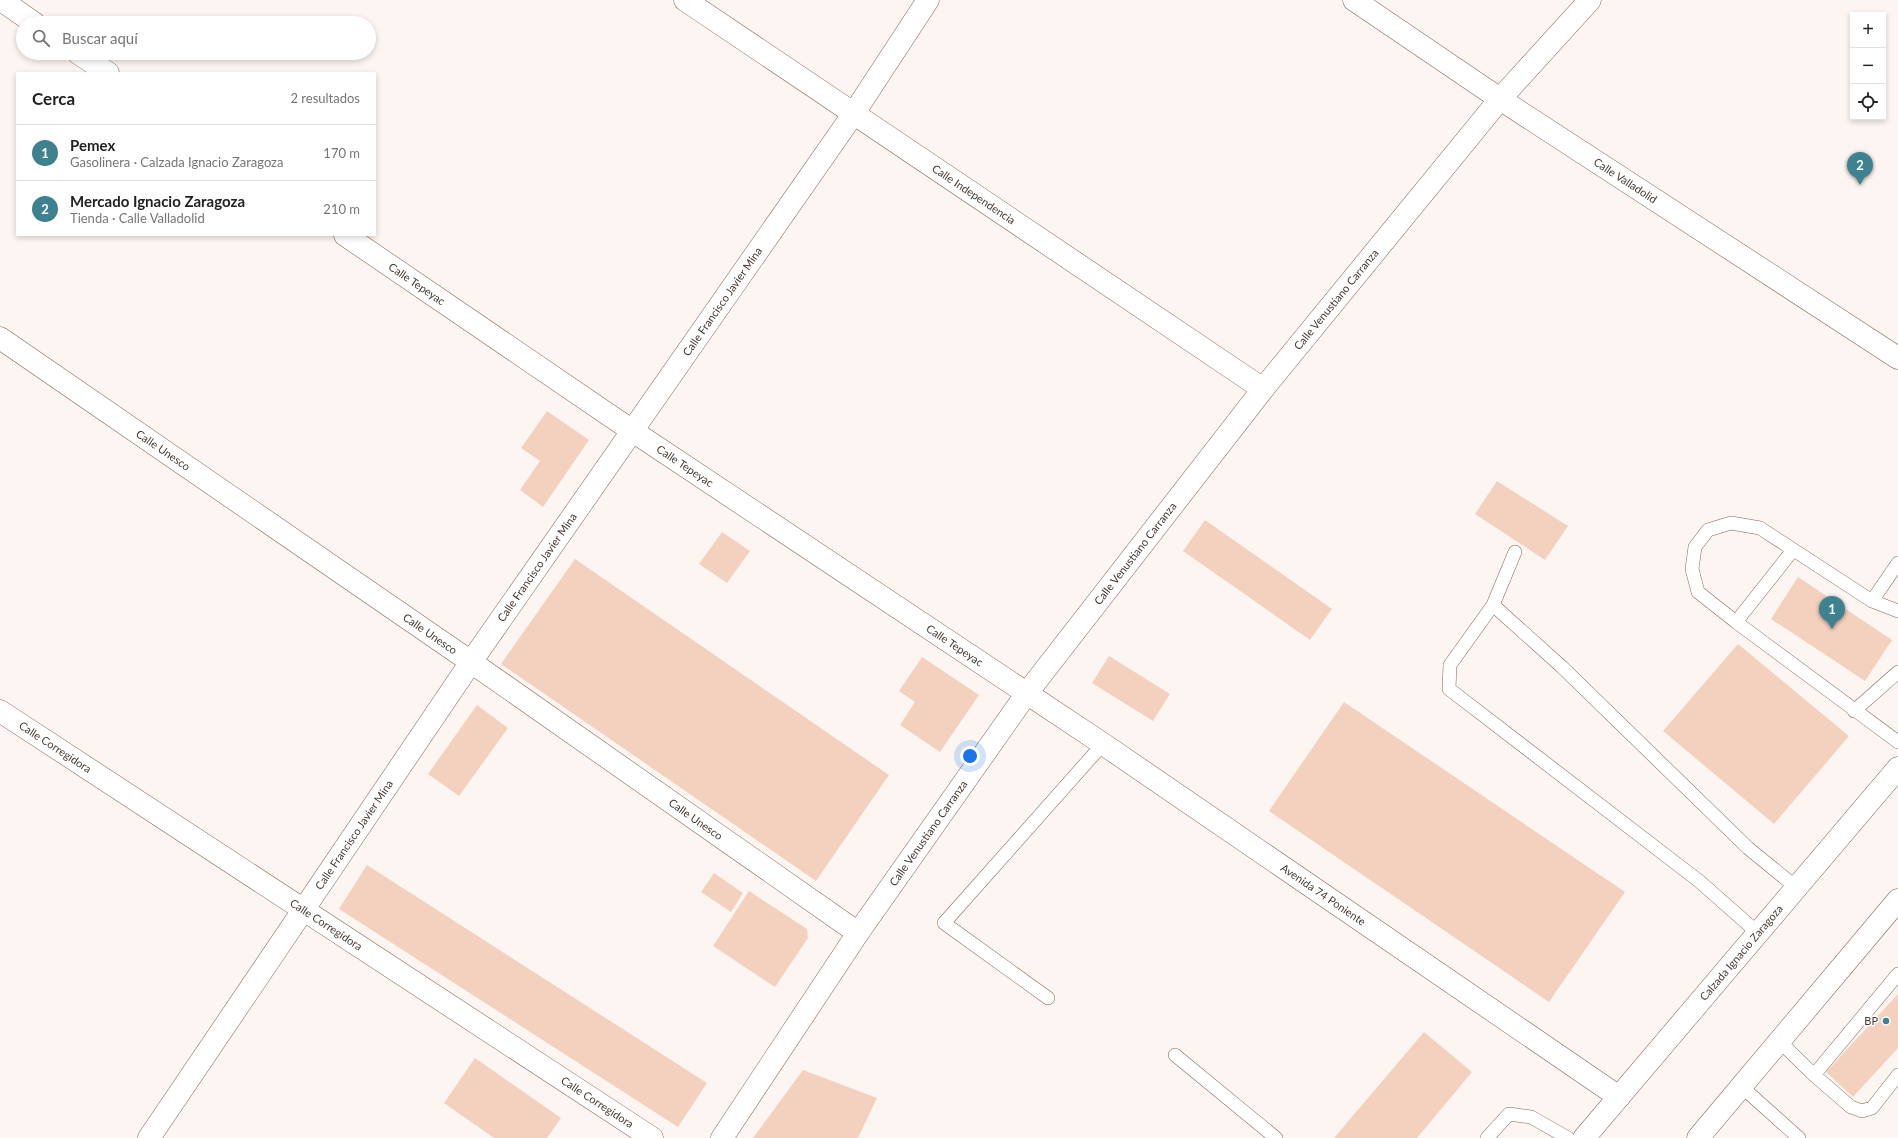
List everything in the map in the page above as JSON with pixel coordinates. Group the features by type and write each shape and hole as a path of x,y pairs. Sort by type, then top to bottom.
{"street":[{"path":"1,0 24,16"},
{"name":"Calle Independencia","path":"685,0 1263,388"},
{"name":"Calle Francisco Javier Mina","path":"149,1138 471,662 631,430 854,113 928,0"},
{"name":"Calle Valladolid","path":"1354,0 1500,99 1898,358"},
{"name":"Calle Venustiano Carranza","path":"722,1138 858,933 1027,693 1263,388 1500,99 1590,0"},
{"path":"88,60 106,72"},
{"name":"Calle Tepeyac","path":"346,236 631,430 1027,693"},
{"name":"Calle Unesco","path":"0,338 471,662 858,933"},
{"name":"Avenida 74 Poniente","path":"1027,693 1619,1097"},
{"name":"Calle Corregidora","path":"0,711 652,1138"},
{"name":"Calzada Ignacio Zaragoza","path":"1584,1138 1898,768"},
{"path":"1698,1138 1898,901"}],"lane":[{"path":"1898,611 1872,601 1760,528 1731,522 1708,530 1695,547 1692,569 1698,592 1854,711 1898,742"},
{"path":"1736,622 1794,550"},
{"path":"1515,552 1493,605 1450,665 1449,689 1699,881 1758,933"},
{"path":"1872,601 1898,563"},
{"path":"1493,605 1562,667 1748,848 1797,888"},
{"path":"1854,711 1898,672"},
{"path":"1048,998 944,923 1103,744"},
{"path":"1814,1075 1898,974"},
{"path":"1780,1042 1814,1075 1851,1107 1862,1111 1872,1108 1898,1075"},
{"path":"1175,1055 1276,1138"},
{"path":"1742,1087 1791,1135"},
{"path":"1488,1138 1509,1114 1531,1117 1568,1138"}],"building":[{"path":"547,411 589,440 543,507 520,490 540,461 521,448"},
{"path":"1497,481 1568,526 1545,560 1475,514"},
{"path":"1205,520 1332,609 1310,640 1183,551"},
{"path":"722,532 750,551 727,583 699,564"},
{"path":"575,559 889,775 816,881 501,664"},
{"path":"1798,577 1892,640 1865,681 1771,619"},
{"path":"1738,644 1849,736 1774,824 1663,731"},
{"path":"1109,656 1170,694 1153,721 1092,683"},
{"path":"922,657 979,695 940,752 900,725 915,702 899,691"},
{"path":"1344,702 1625,892 1549,1002 1269,811"},
{"path":"477,705 508,728 459,796 428,774"},
{"path":"367,865 707,1083 678,1127 339,909"},
{"path":"714,873 743,893 731,912 701,892"},
{"path":"749,891 807,929 808,938 775,987 713,946"},
{"name":"BP","path":"1898,994 1898,1048 1853,1097 1826,1072"},
{"path":"1424,1032 1472,1072 1417,1138 1334,1138"},
{"path":"475,1058 561,1118 547,1138 494,1138 444,1103"},
{"path":"803,1070 877,1098 858,1138 753,1138"}],"place":[{"name":"Mercado Ignacio Zaragoza","path":"1860,185"},
{"name":"Pemex","path":"1832,629"},
{"name":"BP","path":"1886,1021"}]}
